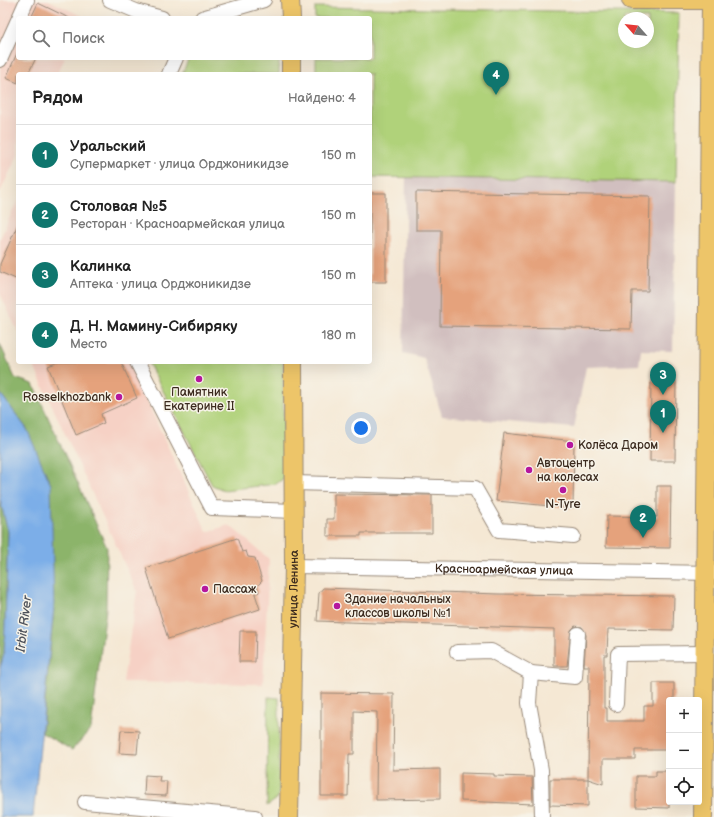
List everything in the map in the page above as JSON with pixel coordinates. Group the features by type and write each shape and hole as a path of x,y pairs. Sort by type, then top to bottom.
{"main road":[{"path":"290,0 291,16"},
{"path":"631,0 714,0"},
{"path":"703,817 704,653 710,573 711,0"},
{"path":"291,60 291,72"},
{"name":"улица Ленина","path":"289,817 294,566 293,364"}],"street":[{"path":"19,16 27,0"},
{"path":"110,0 136,11 155,16"},
{"path":"209,16 264,0"},
{"path":"0,60 16,24"},
{"path":"170,72 175,60"},
{"path":"138,364 212,508 294,511"},
{"path":"294,483 476,488 499,530 573,536"},
{"name":"Красноармейская улица","path":"294,566 710,573"},
{"path":"457,652 491,651 531,672 575,677 578,634"},
{"path":"616,704 618,654 704,653"},
{"path":"531,672 529,703 541,770 542,817"},
{"path":"85,802 254,817"}],"shaded area":[{"path":"0,0 48,0 82,16 16,16 16,60 64,60 58,72 16,72 16,159 0,192"},
{"path":"406,178 676,182 673,351 641,350 639,365 586,367 574,428 442,416 424,358 403,353"},
{"path":"16,203 16,328 0,293 0,239"},
{"path":"33,364 130,364 207,532 229,525 269,559 263,684 123,682 137,591"}],"green space":[{"path":"315,7 618,12 618,48 654,48 654,13 679,13 676,182 372,177 372,72 316,72 316,60 372,60 372,16 315,16"},
{"path":"188,60 279,60 279,72 183,72"},
{"path":"0,344 15,378 33,384 107,548 106,609 91,729 72,750 42,733 54,607 27,429 0,393"},
{"path":"149,364 283,364 284,478 276,484 224,490 212,485"},
{"path":"0,500 8,532 4,654 0,668"},
{"path":"268,697 279,698 279,791 277,799 267,806"}],"water":[{"name":"Irbit River","path":"0,393 27,429 51,485 54,607 33,817 0,817 0,668 4,654 8,532 0,500"}],"building":[{"path":"38,3 65,16 32,16"},
{"path":"16,56 16,60 35,60 29,72 16,72 16,82 6,78"},
{"path":"416,192 650,196 648,291 632,291 631,329 440,326 441,230 416,230"},
{"path":"372,193 386,193 386,282 372,282"},
{"path":"16,228 16,279 0,272 0,264"},
{"path":"54,364 122,364 137,398 101,414 104,423 76,435 48,366"},
{"path":"651,380 676,380 675,461 650,461"},
{"path":"504,433 574,441 573,508 496,501"},
{"path":"657,486 671,486 670,548 606,547 607,516 657,517"},
{"path":"334,494 432,495 432,533 361,533 361,536 327,536 327,519 334,519"},
{"name":"Пассаж","path":"237,538 242,552 246,551 248,557 255,558 262,581 257,586 259,592 255,594 260,609 168,639 146,568"},
{"path":"323,588 498,594 674,596 673,630 608,629 607,655 604,655 604,708 607,708 607,721 644,721 644,706 653,706 653,683 674,683 674,697 666,697 666,750 635,750 635,759 603,759 603,784 588,779 589,666 584,666 586,635 582,627 575,626 571,630 567,666 554,666 554,629 317,621 319,593"},
{"path":"240,631 256,631 255,662 239,662"},
{"path":"321,693 394,694 393,770 440,769 440,799 376,800 377,712 354,711 354,754 349,754 348,796 321,796"},
{"path":"121,730 139,731 137,754 119,753"},
{"path":"656,771 666,771 666,805 669,805 669,808 636,807 636,776 656,776"},
{"path":"461,773 532,777 533,804 461,801"},
{"path":"145,775 160,776 159,781 167,781 166,796 144,795"},
{"path":"550,779 588,779 588,806 550,805"}],"place":[{"name":"Д. Н. Мамину-Сибиряку","path":"496,95"},
{"name":"Памятник Екатерине II","path":"199,379"},
{"name":"Калинка","path":"663,395"},
{"name":"Rosselkhozbank","path":"119,397"},
{"name":"Уральский","path":"663,433"},
{"name":"Колёса Даром","path":"570,445"},
{"name":"Автоцентр на колесах","path":"529,470"},
{"name":"N-Tyre","path":"563,490"},
{"name":"Столовая №5","path":"643,538"},
{"name":"Пассаж","path":"205,589"},
{"name":"Здание начальных классов школы №1","path":"337,606"}]}
